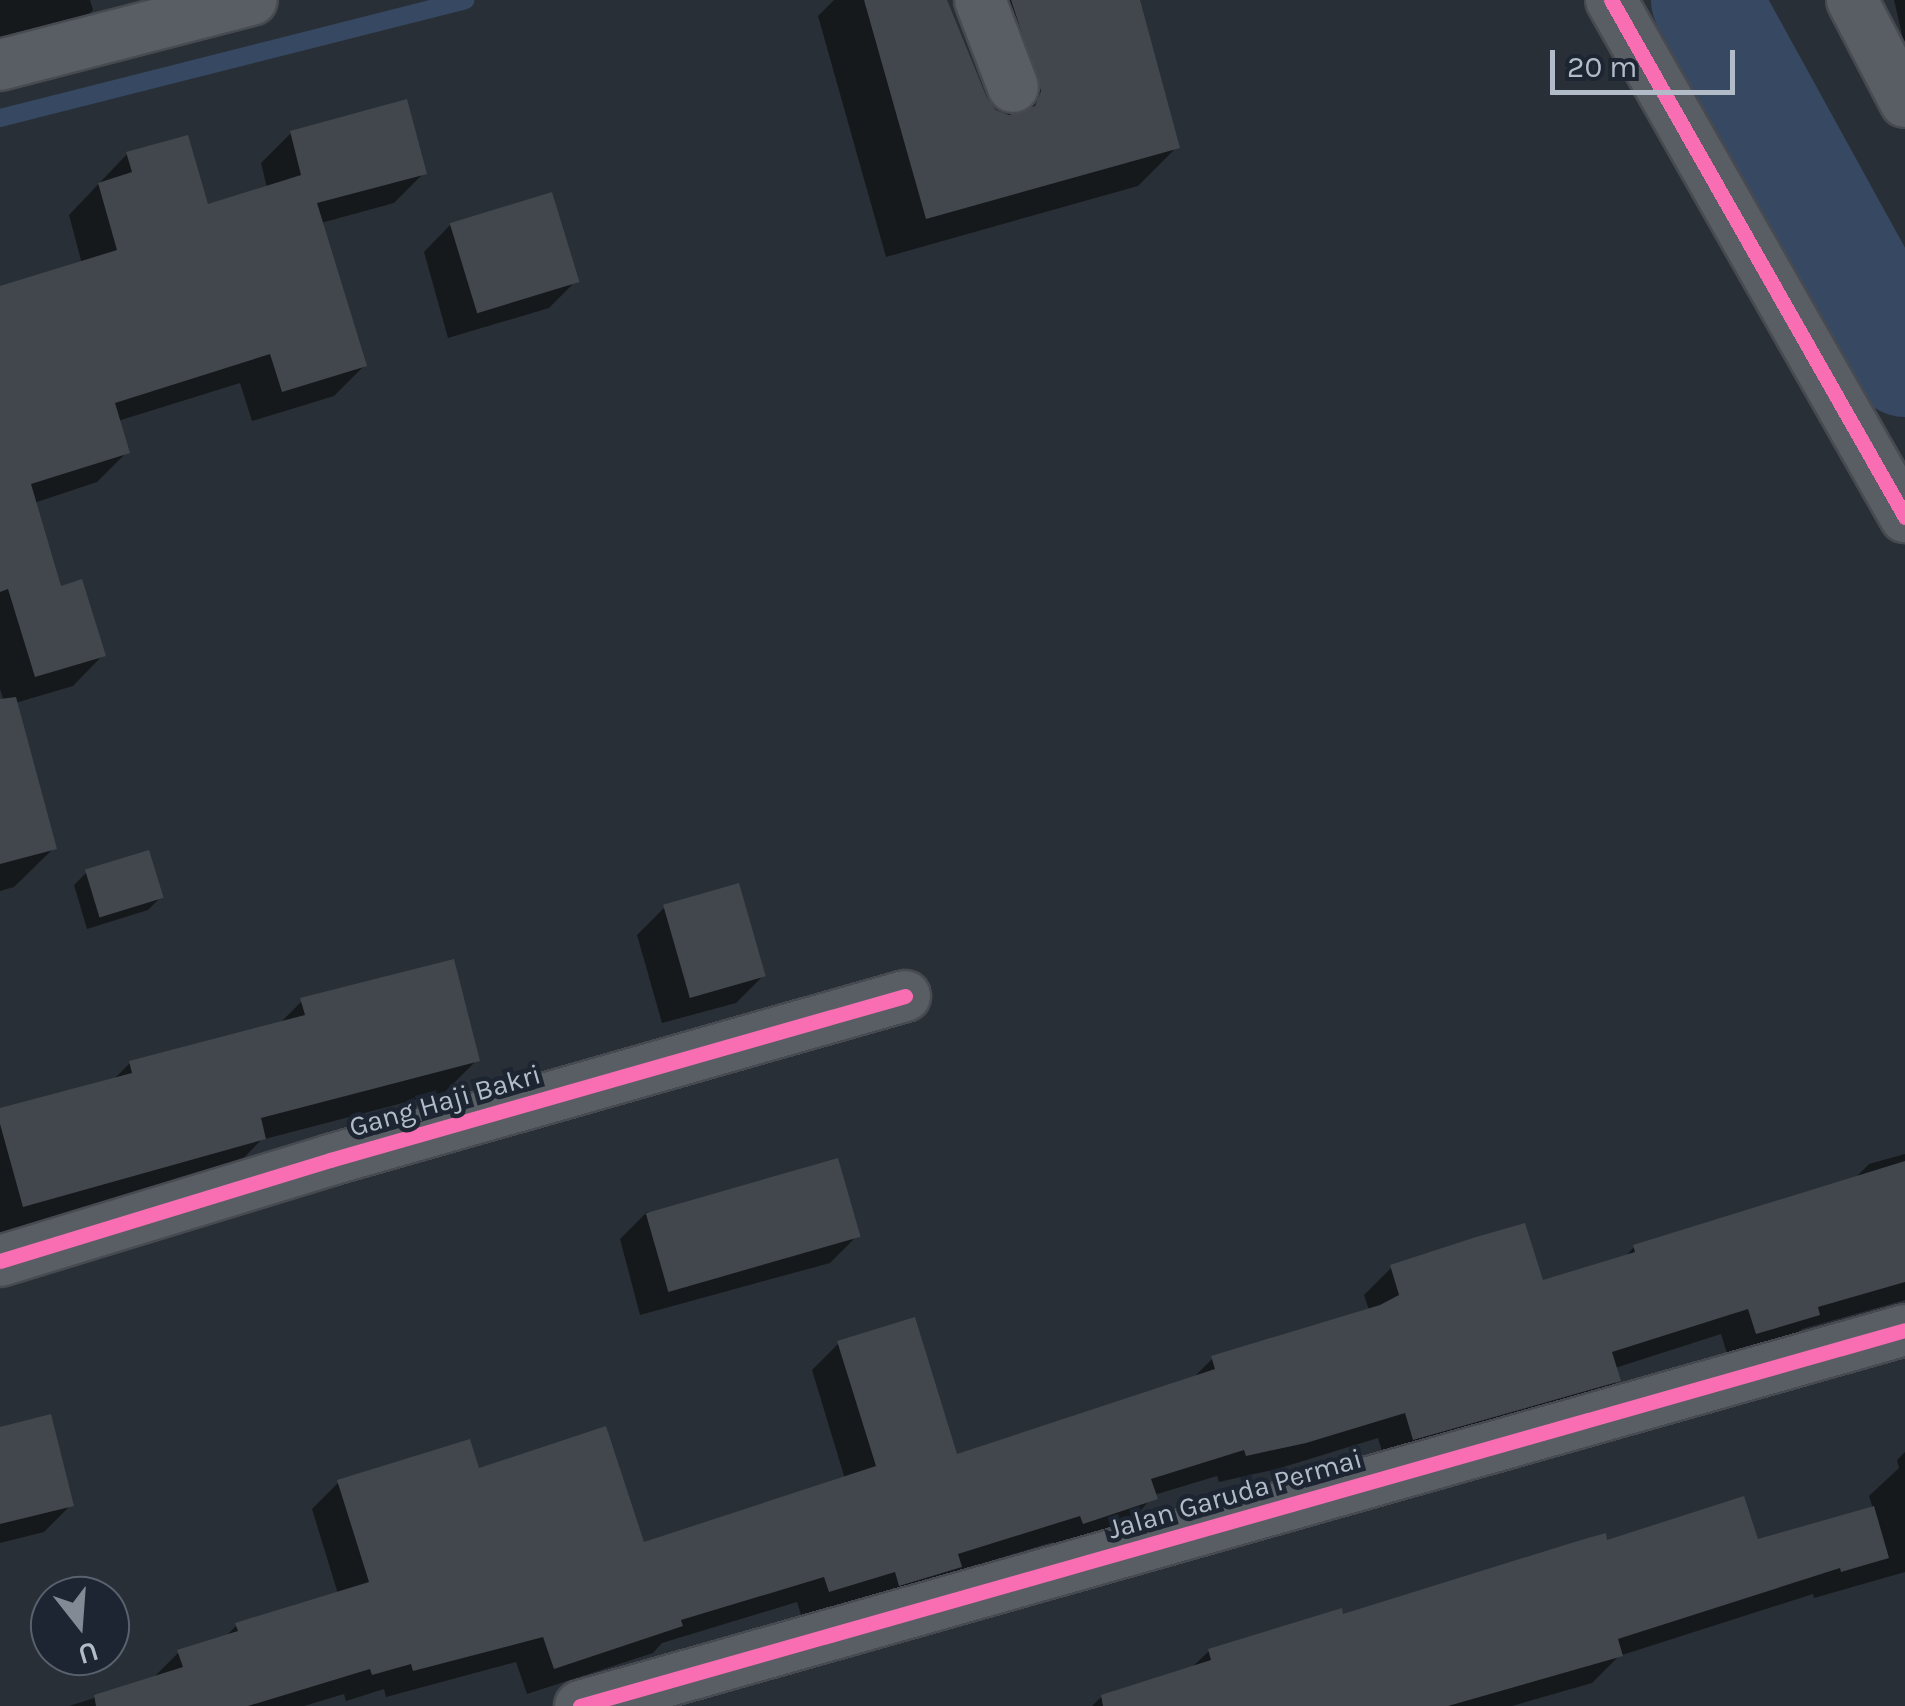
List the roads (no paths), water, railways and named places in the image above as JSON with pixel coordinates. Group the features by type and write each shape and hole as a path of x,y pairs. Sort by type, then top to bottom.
{"street":[{"path":"0,65 252,0"},
{"path":"980,0 1013,87"},
{"path":"1611,0 1905,517"},
{"path":"1852,0 1905,102"},
{"name":"Gang Haji Bakri","path":"0,1260 330,1160 905,996"},
{"name":"Jalan Garuda Permai","path":"580,1706 1905,1330"}],"waterway":[{"path":"0,118 465,0"},
{"path":"1706,0 1905,362"}]}
